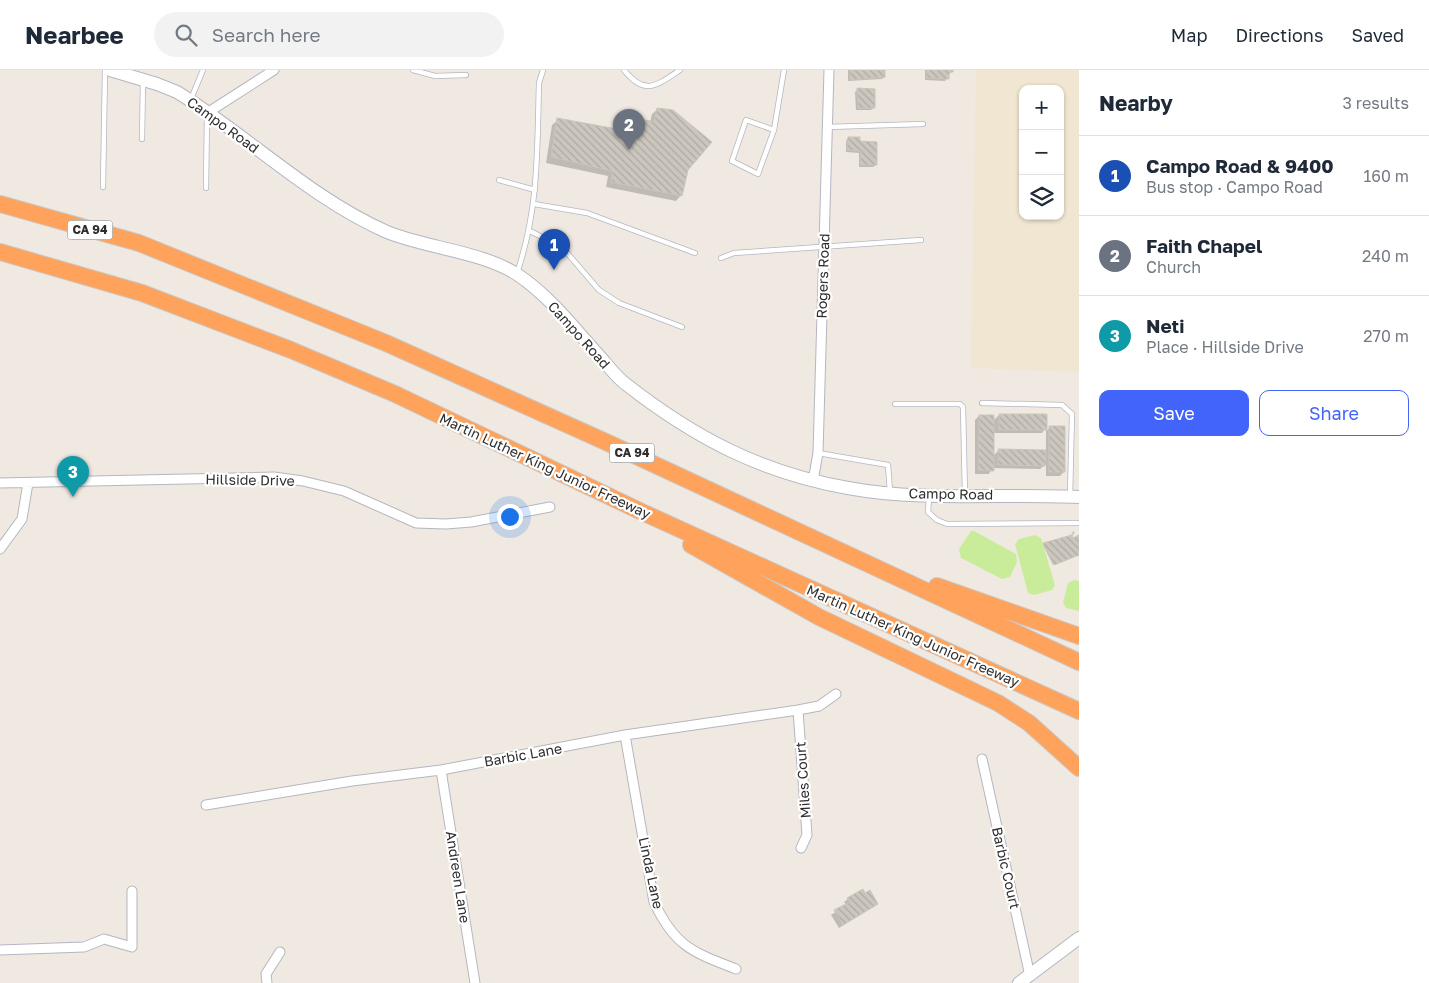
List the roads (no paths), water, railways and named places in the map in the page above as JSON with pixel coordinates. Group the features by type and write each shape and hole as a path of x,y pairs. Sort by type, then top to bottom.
{"highway":[{"name":"CA 94","path":"0,204 139,244 386,343 606,442 1079,662"},
{"name":"Martin Luther King Junior Freeway","path":"0,252 142,293 291,350 395,394 642,512 1079,711"},
{"path":"603,492 665,530 819,617 998,703 1029,723 1079,768"},
{"path":"868,564 918,579 1079,636"}],"main road":[{"name":"Campo Road","path":"110,70 177,92 191,100 332,202 388,232 480,259 517,274 544,296 624,383 660,409 737,456 813,481 849,489 890,493 1074,496"},
{"path":"1025,980 1079,938"}],"street":[{"path":"207,113 274,70"},
{"name":"Rogers Road","path":"813,481 818,452 829,70"},
{"name":"Hillside Drive","path":"0,483 274,477 344,490 416,523 446,524 550,508"},
{"path":"0,549 22,519 28,483"},
{"name":"Barbic Lane","path":"206,805 352,781 441,770 626,735 798,710 819,706 836,694"},
{"name":"Miles Court","path":"798,710 807,835 801,848"},
{"name":"Linda Lane","path":"626,735 654,902 664,925 690,951 736,969"},
{"name":"Barbic Court","path":"982,759 1025,980"},
{"name":"Andreen Lane","path":"441,770 475,983"},
{"path":"0,950 84,947 104,939 132,947 132,891"},
{"path":"267,983 266,974 280,952"}],"lane":[{"path":"103,188 105,70"},
{"path":"191,100 203,70"},
{"path":"413,70 434,76 466,75"},
{"path":"517,274 530,231 534,204 540,83 543,70"},
{"path":"624,70 634,82 641,86 650,87 680,70"},
{"path":"774,130 746,120 732,161 758,174 774,130 784,70"},
{"path":"142,139 143,80"},
{"path":"206,188 207,113"},
{"path":"827,127 923,124"},
{"path":"498,180 535,190"},
{"path":"534,204 587,213 695,253"},
{"path":"530,231 562,247 598,290 619,303 682,328"},
{"path":"721,258 734,253 824,245 921,240"},
{"path":"982,403 1062,405 1069,409 1072,414 1074,496"},
{"path":"895,404 960,404 963,407 965,495"},
{"path":"818,452 888,465 890,493"},
{"path":"929,494 928,512 937,520 947,524 1079,523"}],"place":[{"name":"Faith Chapel","path":"629,150"},
{"name":"Campo Road & 9400","path":"554,270"},
{"name":"Neti","path":"73,497"}]}
